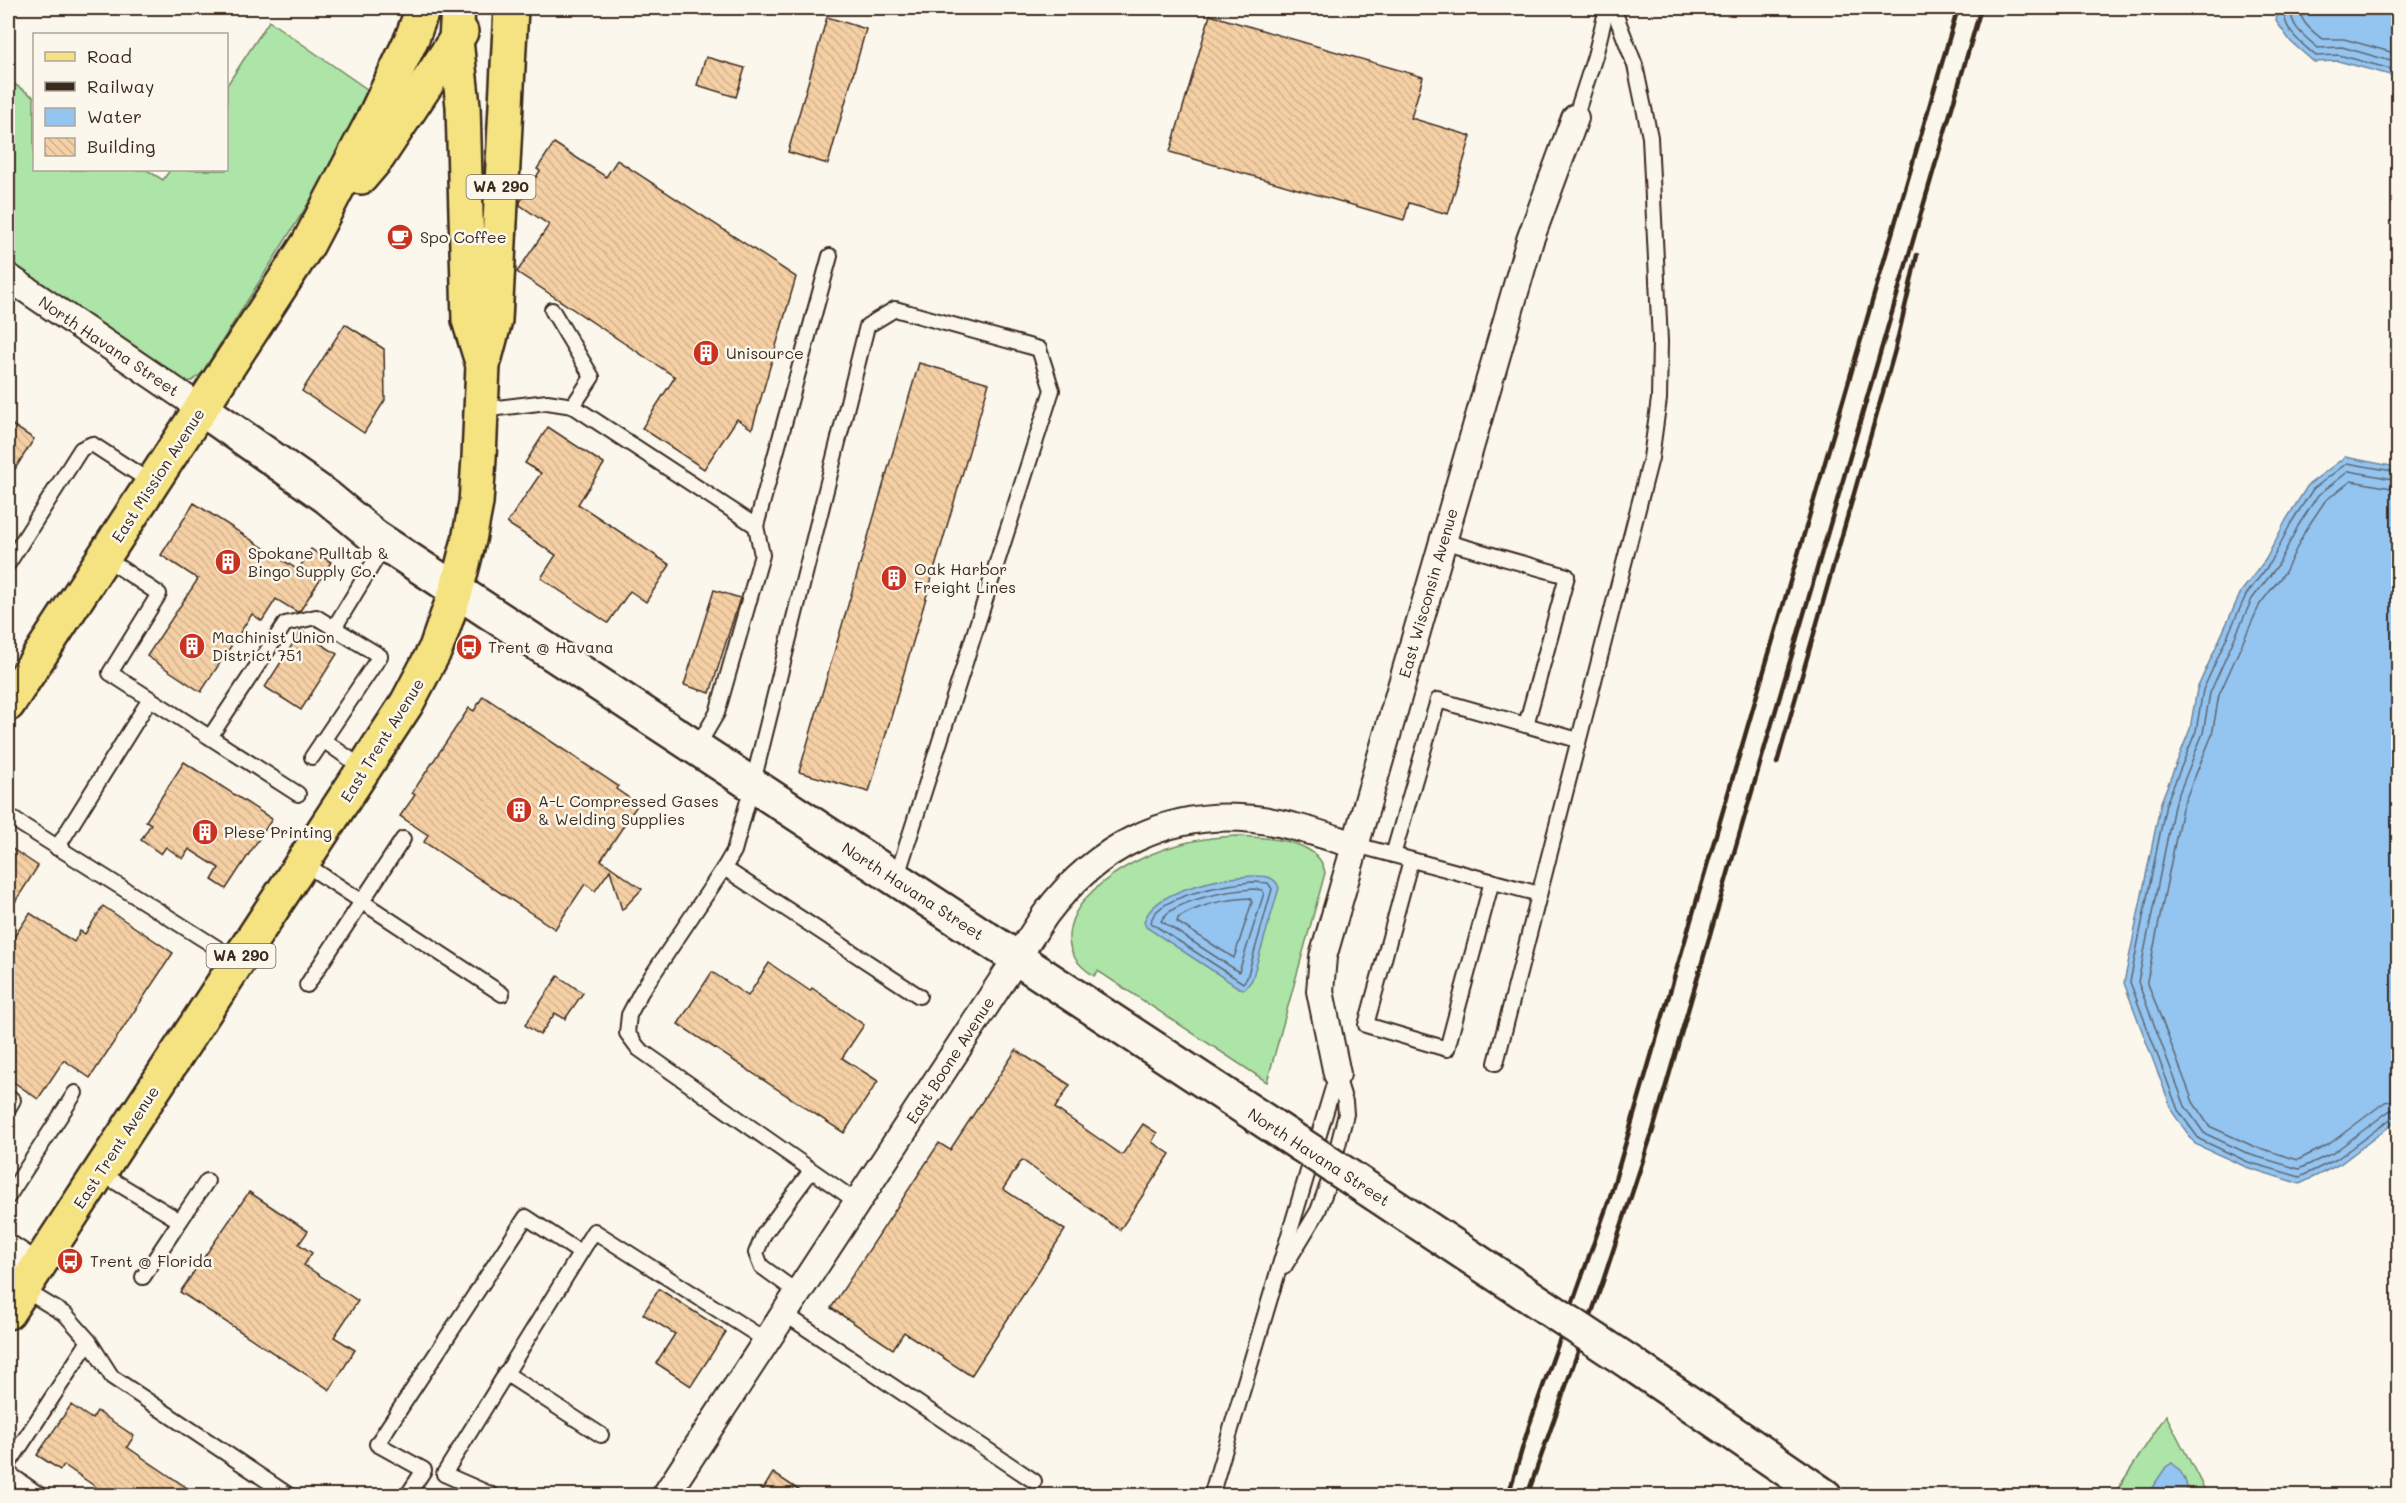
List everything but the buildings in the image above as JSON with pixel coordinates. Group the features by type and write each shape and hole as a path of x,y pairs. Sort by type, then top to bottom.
{"main road":[{"name":"East Mission Avenue","path":"8,704 308,244 372,122 412,38 423,8"},
{"name":"East Trent Avenue","path":"458,8 456,40 463,106 469,320 483,365"},
{"name":"East Mission Avenue","path":"308,244 378,157 456,40 474,8"},
{"name":"East Trent Avenue","path":"22,1289 364,769 423,675 436,648 456,591 476,503 483,365 495,320 512,8"}],"street":[{"name":"East Wisconsin Avenue","path":"1337,1074 1322,1005 1320,976 1323,957 1530,240 1575,118"},
{"name":"North Havana Street","path":"8,278 327,497 385,544 1300,1144 1825,1496"},
{"name":"East Boone Avenue","path":"665,1496 1016,959 1050,908 1078,876 1126,842 1153,831 1208,819 1233,817 1281,824 1356,845"},
{"path":"8,1248 22,1289"}],"lane":[{"path":"1575,118 1595,56 1607,8"},
{"path":"1496,1063 1651,458 1659,399 1660,341 1650,137 1635,65 1613,8"},
{"path":"696,749 717,713 762,555 756,526 830,256"},
{"path":"857,1202 639,1048 627,1033 629,1015 641,992 734,851 867,326 895,309 1040,349 1052,390 896,880"},
{"path":"552,310 592,377 573,406"},
{"path":"481,410 547,402 573,406 756,526"},
{"path":"8,564 81,449 86,446 92,444 153,483"},
{"path":"1443,541 1568,576 1526,725"},
{"path":"334,628 385,544"},
{"path":"104,557 159,594 110,673 298,794"},
{"path":"210,737 285,624 316,617 381,656 312,757"},
{"path":"57,848 150,699"},
{"path":"1393,855 1438,700 1578,740"},
{"path":"323,741 364,769"},
{"path":"8,816 238,961"},
{"path":"307,986 404,839"},
{"path":"1356,845 1539,894"},
{"path":"1412,860 1366,1024 1447,1050 1492,881"},
{"path":"302,862 502,994"},
{"path":"724,868 919,996"},
{"path":"1211,1496 1337,1074"},
{"path":"1268,1299 1282,1270 1318,1211 1328,1184 1346,1114 1337,1074"},
{"path":"8,1197 75,1093"},
{"path":"811,1171 764,1234 756,1253 761,1266 791,1303 1034,1481"},
{"path":"99,1172 180,1221"},
{"path":"142,1277 207,1181"},
{"path":"492,1495 444,1474 424,1470 377,1444 526,1217 579,1252"},
{"path":"444,1474 594,1231 767,1341"},
{"path":"22,1289 66,1315 89,1341 112,1377 291,1496"},
{"path":"8,1465 89,1341"},
{"path":"506,1373 601,1436"},
{"path":"407,1496 424,1470"},
{"path":"8,1473 41,1496"}],"green space":[{"path":"269,21 374,94 202,373 192,381 182,382 8,267 8,80 33,96 33,171 149,171 163,180 169,171 228,171 228,83"},
{"path":"1237,836 1275,839 1302,846 1321,861 1325,873 1267,1082 1098,971 1094,976 1076,959 1069,942 1073,919 1082,903 1095,889 1127,866 1162,850 1185,843"},
{"path":"2166,1415 2207,1494 2113,1496"}],"water":[{"path":"2278,8 2398,8 2398,77 2338,61 2314,62 2291,42 2276,21"},
{"path":"2345,457 2396,467 2398,464 2398,1120 2340,1164 2300,1184 2246,1167 2195,1144 2173,1113 2124,983 2161,802 2190,729 2197,689 2241,592 2266,559 2286,520 2308,485"},
{"path":"1254,876 1272,879 1279,888 1252,980 1245,989 1239,988 1146,927 1144,922 1150,911 1175,893 1209,882"},
{"path":"2172,1463 2184,1478 2187,1486 2186,1495 2147,1495 2166,1467"}],"railway":[{"path":"1508,1496 1529,1426 1609,1200 1958,8"},
{"path":"1527,1496 1603,1281 1653,1130 1981,8"},
{"path":"1777,763 1895,350 1917,255"}],"place":[{"name":"Spo Coffee","path":"400,237"},
{"name":"Unisource","path":"706,353"},
{"name":"Spokane Pulltab & Bingo Supply Co.","path":"228,562"},
{"name":"Oak Harbor Freight Lines","path":"894,578"},
{"name":"Machinist Union District 751","path":"192,646"},
{"name":"Trent @ Havana","path":"469,647"},
{"name":"A-L Compressed Gases & Welding Supplies","path":"519,810"},
{"name":"Plese Printing","path":"205,832"},
{"name":"Trent @ Florida","path":"70,1261"}]}
